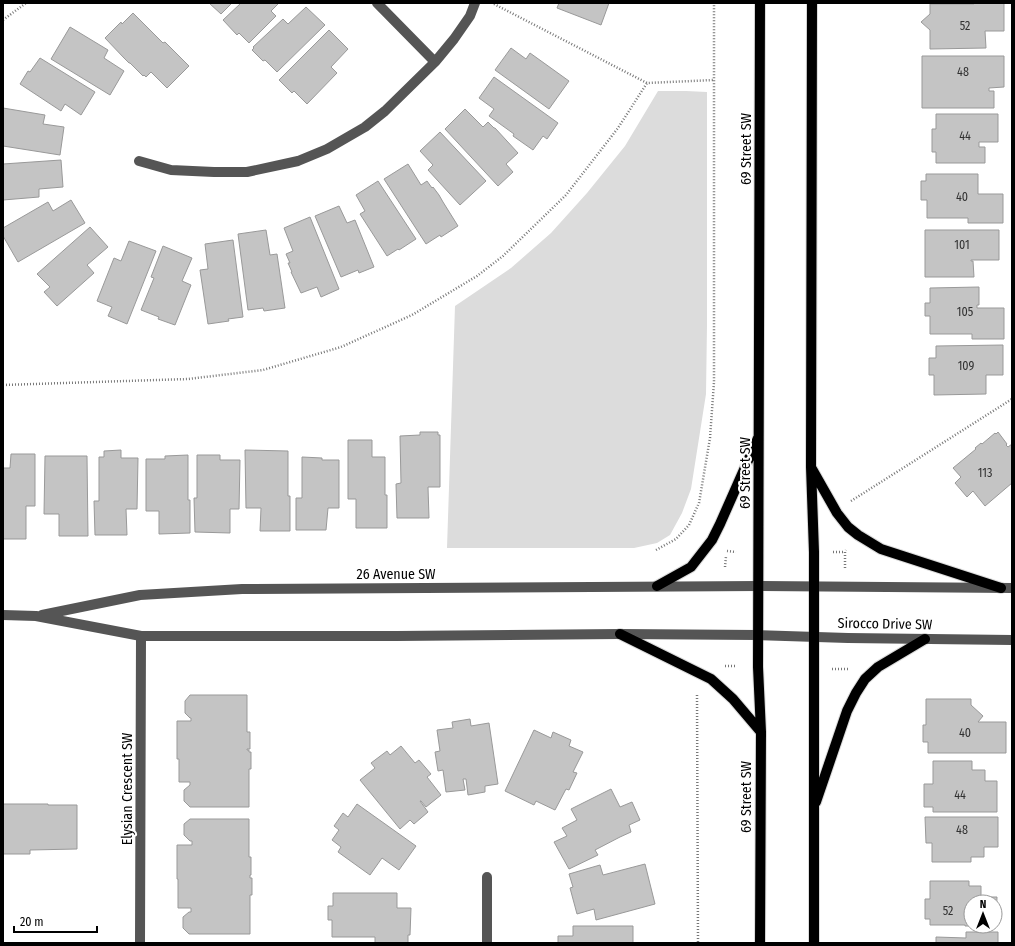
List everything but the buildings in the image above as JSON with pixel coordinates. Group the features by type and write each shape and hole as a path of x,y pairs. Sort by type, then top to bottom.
{"main road":[{"name":"69 Street SW","path":"760,3 758,635 761,732 760,943"},
{"path":"812,3 811,466 814,552 814,943"},
{"path":"657,586 691,567 712,540 759,434"},
{"path":"811,466 837,513 848,527 858,535 881,549 1000,588"},
{"path":"620,634 711,679 733,699 761,732"},
{"path":"814,810 847,711 865,679 878,667 925,639"}],"street":[{"path":"377,3 435,62"},
{"path":"139,161 171,170 247,172 298,161 327,150 365,127 385,111 435,62 466,22 476,3"},
{"path":"759,586 1012,588"},
{"name":"26 Avenue SW","path":"36,616 140,595 242,589 759,586"},
{"name":"26 Avenue SW","path":"3,615 36,616 141,636 620,634 758,635"},
{"name":"Sirocco Drive SW","path":"758,635 1012,640"},
{"name":"Elysian Crescent SW","path":"140,943 141,636"},
{"path":"487,877 487,943"}],"path":[{"path":"3,20 26,3"},
{"path":"492,3 647,83 714,80"},
{"path":"656,550 676,539 689,525 699,503 710,438 714,382 714,3"},
{"path":"3,385 188,379 263,370 340,347 412,315 477,276 503,256 566,194 618,128 647,83"},
{"path":"847,503 1012,400"},
{"path":"725,568 726,551 736,552"},
{"path":"829,552 845,552 845,569"},
{"path":"830,669 850,669 850,663"},
{"path":"723,666 736,666"},
{"path":"698,695 698,943"}],"shaded area":[{"path":"658,91 707,92 706,394 691,489 682,513 670,535 657,543 634,548 447,548 455,306 511,268 551,233 587,193 625,146"}]}
